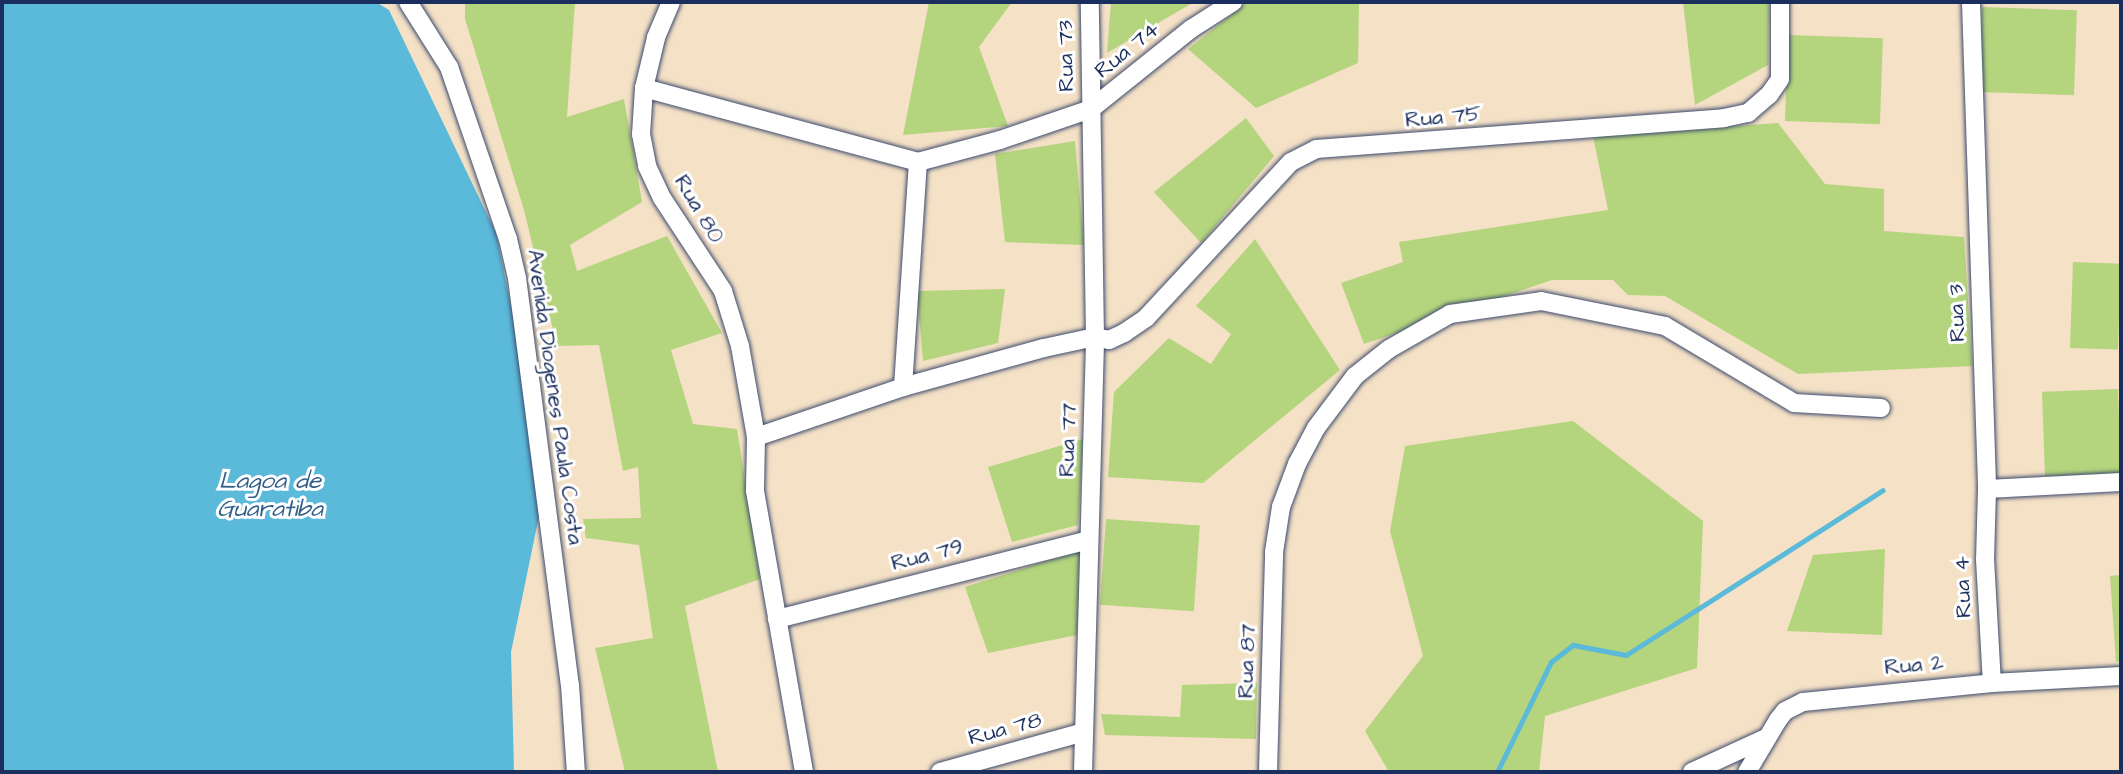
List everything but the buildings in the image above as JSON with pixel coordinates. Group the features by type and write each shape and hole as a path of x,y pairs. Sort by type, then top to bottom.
{"street":[{"name":"Rua 80","path":"671,2 656,38 644,88 641,134 647,166 662,198 723,291 744,362 756,437 755,491 804,772"},
{"name":"Rua 73","path":"1090,2 1091,109"},
{"name":"Rua 74","path":"918,162 1000,140 1091,109 1191,29 1233,2"},
{"name":"Rua 75","path":"1095,337 1109,340 1146,318 1291,162 1316,149 1724,118 1748,113 1769,95 1780,79 1780,2"},
{"name":"Rua 3","path":"1971,2 1987,489"},
{"name":"Avenida Diogenes Paula Costa","path":"416,6 449,67 508,239 517,278 576,750 576,772"},
{"path":"644,88 918,162 903,387"},
{"name":"Rua 77","path":"1083,772 1095,337 1091,109"},
{"name":"Rua 87","path":"1268,772 1274,552 1281,507 1297,464 1336,399 1355,376 1389,349 1450,314 1541,301 1665,326 1794,403 1881,408"},
{"path":"756,437 903,387 1095,337"},
{"path":"1987,489 2121,482"},
{"name":"Rua 4","path":"1987,489 1985,559 1992,683"},
{"name":"Rua 79","path":"777,619 1089,540"},
{"name":"Rua 2","path":"1747,772 1785,711 1822,697 2121,676"},
{"name":"Rua 78","path":"940,772 1084,732"},
{"path":"1692,772 1766,738"},
{"path":"576,750 591,772"}],"green space":[{"path":"465,2 575,2 567,117 624,99 642,202 570,245 577,271 667,236 722,333 671,350 693,424 737,429 760,579 685,606 718,772 625,772 595,648 653,638 639,545 586,538 583,519 641,518 638,467 623,471 599,345 557,346 524,210 465,19"},
{"path":"929,2 1012,2 979,47 1008,126 903,135"},
{"path":"1111,2 1194,2 1107,53"},
{"path":"1248,2 1359,2 1358,63 1256,108 1188,49"},
{"path":"1683,2 1769,2 1768,65 1695,105"},
{"path":"1982,7 2077,10 2074,95 1979,92"},
{"path":"1788,35 1883,38 1880,124 1785,121"},
{"path":"1246,118 1274,156 1201,243 1154,192"},
{"path":"1778,123 1825,184 1884,189 1884,231 1964,237 1972,366 1798,374 1665,296 1628,295 1613,280 1552,280 1364,344 1341,283 1403,262 1399,242 1608,210 1593,136"},
{"path":"1075,141 1084,245 1005,242 995,154"},
{"path":"1255,239 1340,370 1203,483 1108,477 1114,392 1169,338 1211,364 1231,334 1196,306"},
{"path":"2073,262 2121,264 2118,350 2070,348"},
{"path":"1005,289 998,343 923,361 917,291"},
{"path":"2118,389 2121,474 2045,477 2042,392"},
{"path":"1573,421 1703,521 1697,668 1545,716 1539,772 1389,772 1365,731 1423,656 1390,531 1405,446"},
{"path":"1083,439 1078,525 1012,542 988,467"},
{"path":"1106,519 1200,526 1194,611 1100,605"},
{"path":"1885,549 1882,635 1787,631 1813,555"},
{"path":"1082,550 1077,635 988,653 965,587"},
{"path":"2121,575 2121,661 2116,662 2110,576"},
{"path":"1257,683 1256,739 1105,735 1101,714 1180,717 1182,685"}],"water":[{"name":"Lagoa de Guaratiba","path":"2,2 376,2 389,10 496,233 519,345 539,516 511,652 514,772 2,772"}],"waterway":[{"path":"1497,772 1551,662 1573,645 1626,655 1883,490"}]}
